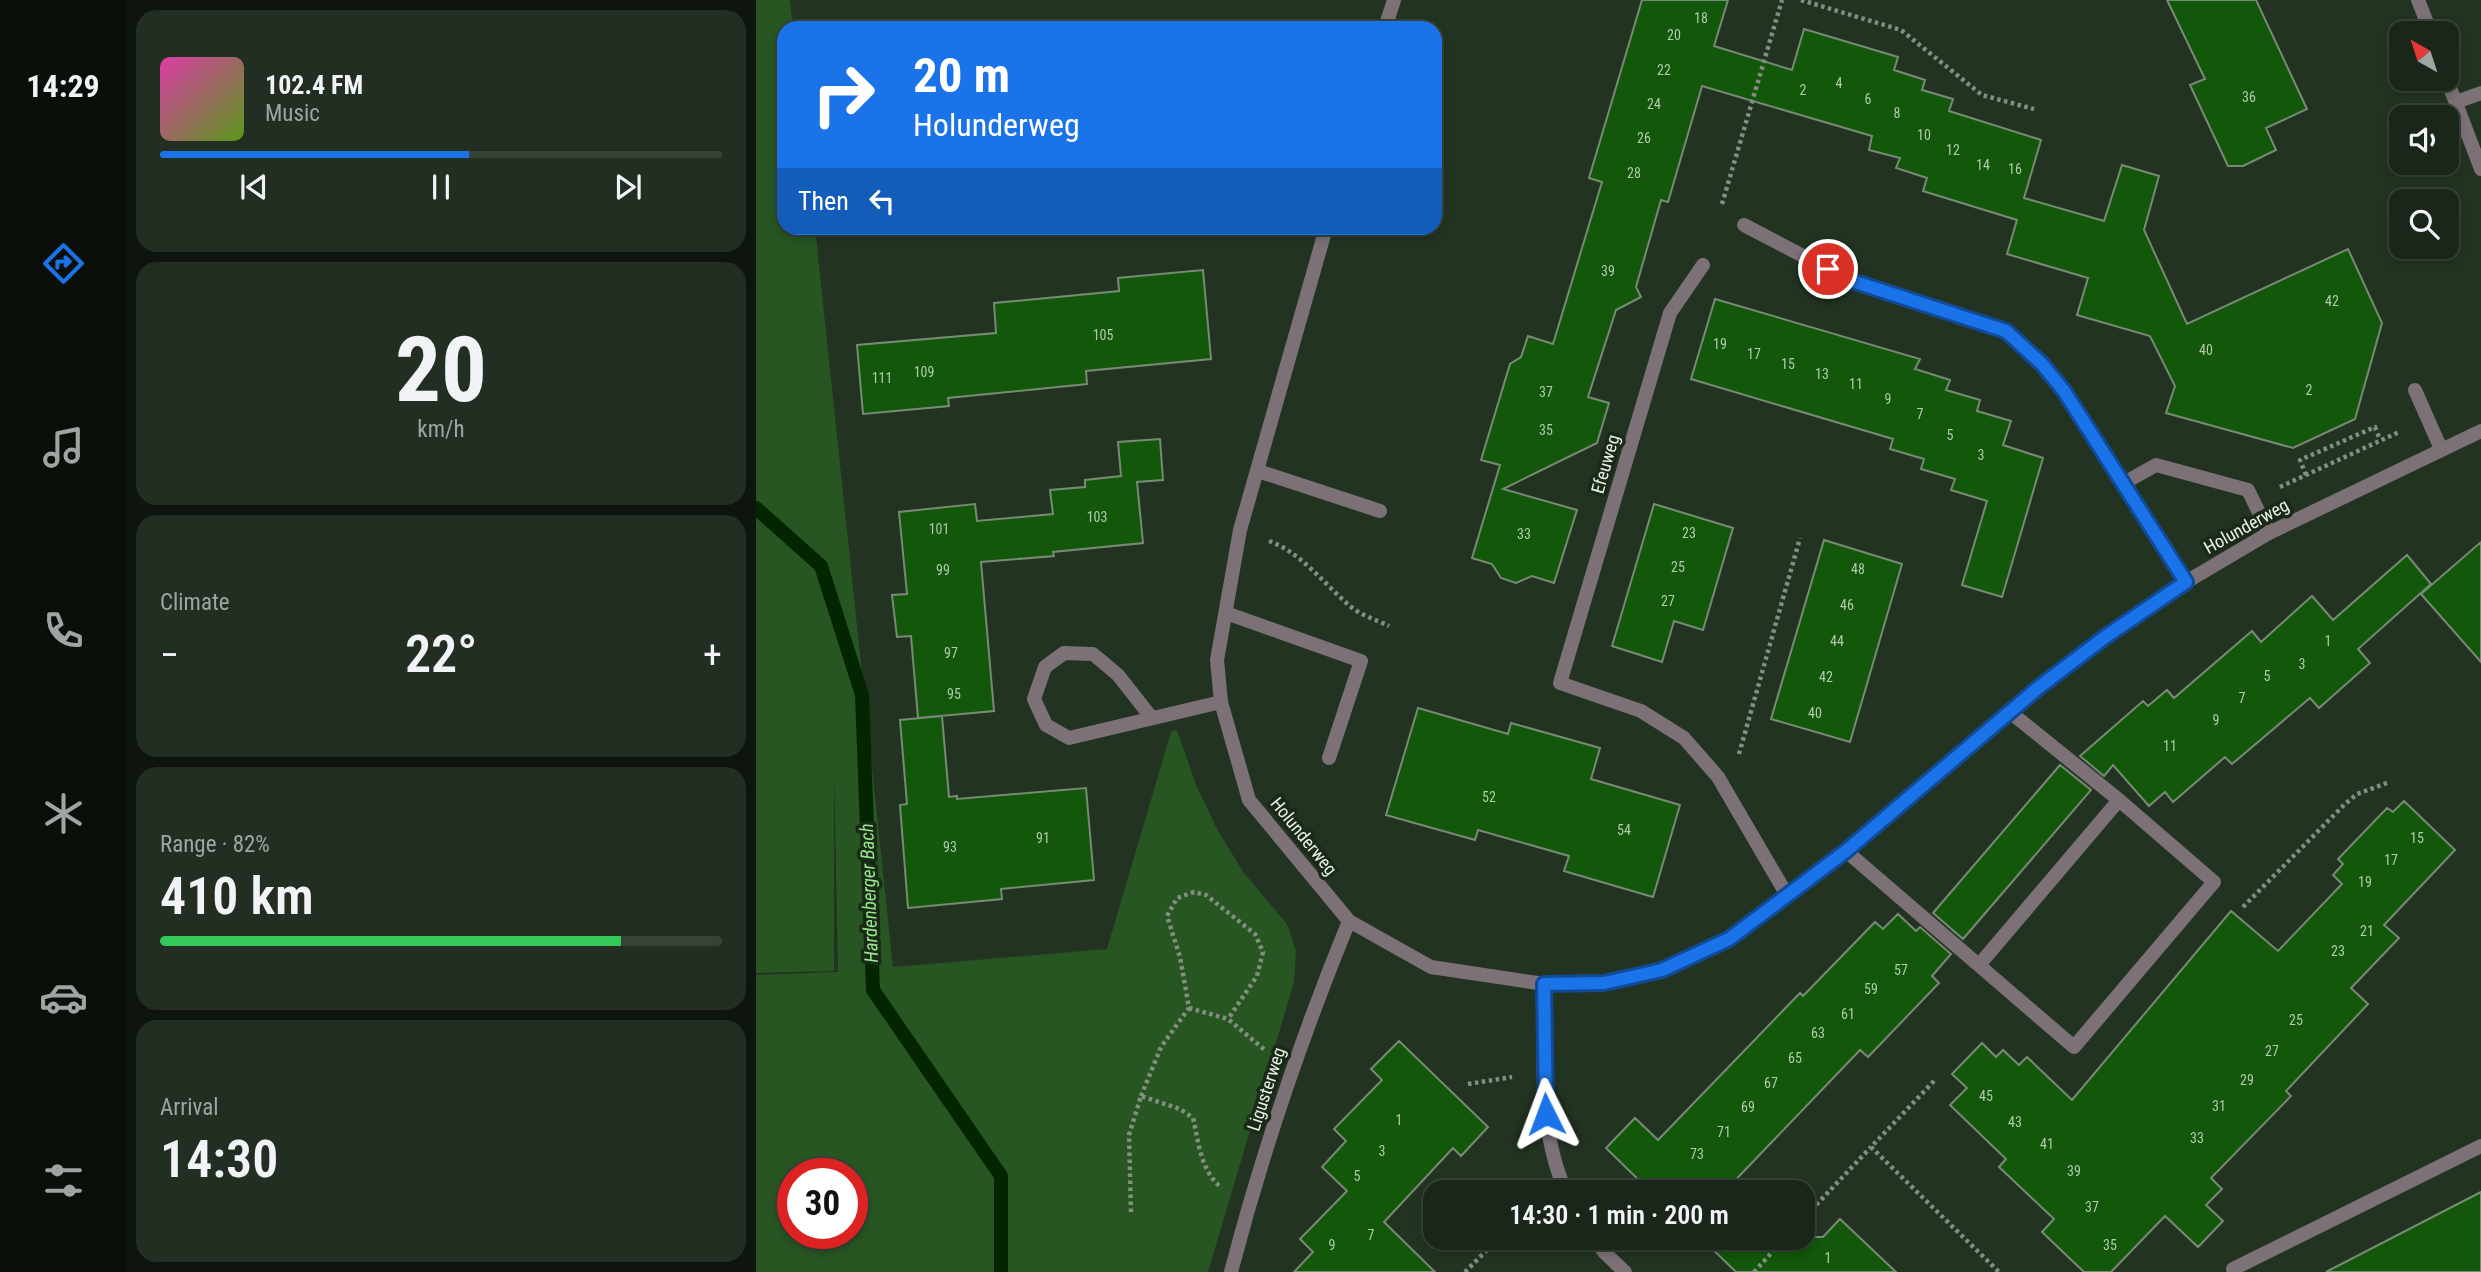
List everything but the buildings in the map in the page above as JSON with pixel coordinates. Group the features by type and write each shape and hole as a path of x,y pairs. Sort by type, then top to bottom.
{"street":[{"path":"1387,21 1394,0"},
{"path":"2418,0 2426,21"},
{"path":"2452,91 2481,169"},
{"path":"2456,102 2481,93"},
{"path":"1744,225 1849,280 2006,331 2042,364 2064,391 2186,582"},
{"name":"Holunderweg","path":"1321,235 1240,530 1217,660 1221,702 1249,800 1349,921 1431,967 1544,984 1604,983 1662,970 1729,939 1846,851 2010,712 2105,637 2186,582 2269,533 2481,431"},
{"name":"Efeuweg","path":"1703,265 1670,313 1560,683 1641,710 1684,738 1718,777 1727,795"},
{"path":"2415,390 2441,449"},
{"path":"2124,483 2156,465 2248,490 2269,533"},
{"path":"1258,471 1380,511"},
{"path":"1226,613 1361,661 1329,758"},
{"path":"1152,717 1118,675 1093,654 1064,653 1045,667 1034,699 1046,725 1069,738 1221,702"},
{"path":"1846,851 2074,1047 2214,883 2119,800 2010,712"},
{"path":"1727,795 1787,895"},
{"path":"1979,965 2119,800"},
{"name":"Ligusterweg","path":"1231,1272 1249,1202 1295,1061 1349,921"},
{"path":"1544,984 1544,1071 1548,1135 1560,1180"},
{"path":"2233,1269 2481,1146"},
{"path":"1603,1250 1625,1272"}],"path":[{"path":"1744,225 1718,217 1782,0"},
{"path":"1801,0 1901,30 1982,95 2034,109"},
{"path":"2252,499 2428,418"},
{"path":"2305,475 2300,460 2375,427 2380,440"},
{"path":"1240,530 1280,545 1316,573 1352,609 1390,626"},
{"path":"1727,795 1800,538"},
{"path":"2243,906 2345,804 2357,794 2387,783"},
{"path":"1131,1212 1129,1135 1161,1047 1189,1008 1180,957 1167,916 1177,898 1194,892 1206,895 1255,934 1263,952 1257,975 1228,1019"},
{"path":"1189,1008 1228,1019 1272,1056 1295,1061"},
{"path":"1468,1084 1544,1071"},
{"path":"1815,1206 1934,1082"},
{"path":"1141,1096 1180,1109 1193,1118 1210,1179 1231,1195 1249,1202"},
{"path":"1871,1147 1999,1272"},
{"path":"1465,1272 1487,1250"},
{"path":"1754,1272 1774,1250"}],"green space":[{"path":"756,0 790,0 792,21 777,21 777,235 816,235 893,967 1107,949 1171,732 1177,730 1196,785 1217,829 1243,872 1287,924 1296,951 1294,982 1208,1272 756,1272 756,975 838,972 834,767 834,971 756,973"}],"waterway":[{"name":"Hardenberger Bach","path":"756,508 821,566 862,695 873,990 1001,1176 1001,1272"}],"route":[{"path":"1546,1114 1544,984 1604,983 1662,970 1729,939 1846,851 2038,688 2105,637 2186,582 2064,391 2042,364 2006,331 1849,280 1828,269"}]}
